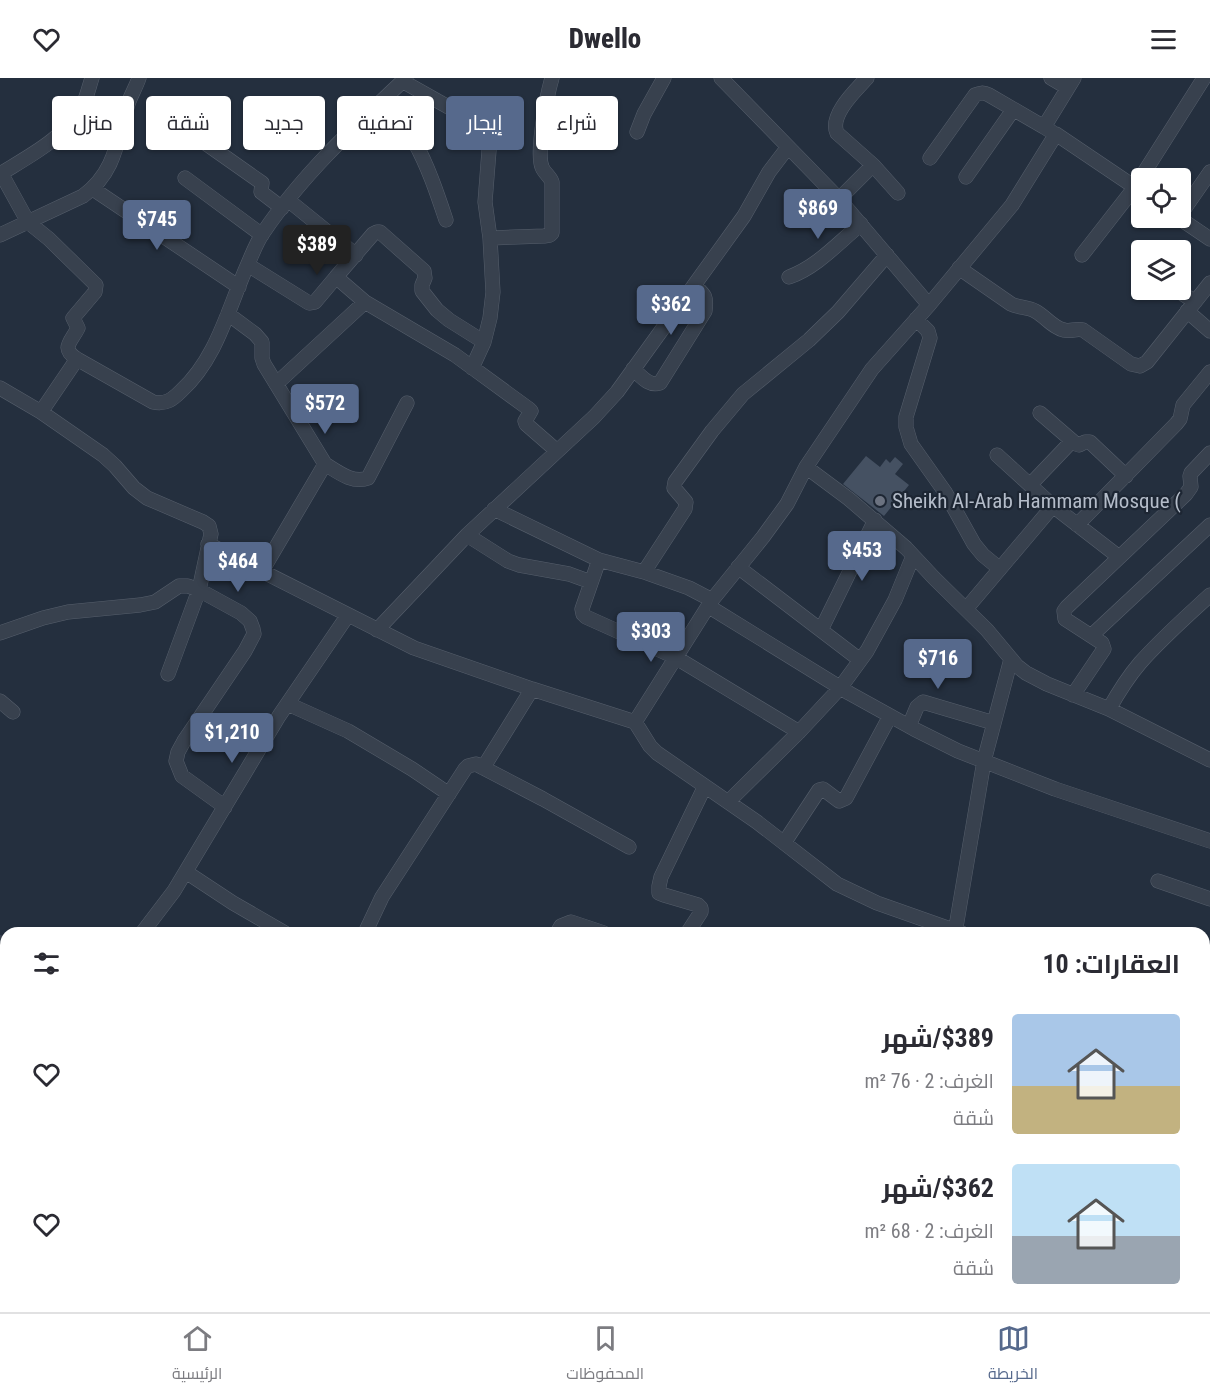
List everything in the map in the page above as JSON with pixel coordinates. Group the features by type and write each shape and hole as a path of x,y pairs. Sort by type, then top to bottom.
{"street":[{"path":"92,78 83,103 71,123 55,139 0,173 28,222 49,239 96,285 95,292 73,318 78,328 68,345 70,355 153,402 168,401 194,379 211,354 262,235 303,180 337,146"},
{"path":"0,235 83,196 93,189 105,175 113,159 129,103 140,78"},
{"path":"490,237 544,236 552,233 552,182 550,176 543,170 540,158 544,113 552,78"},
{"path":"637,132 664,78"},
{"path":"721,78 839,199 929,305"},
{"path":"867,78 845,103 834,126 837,133 873,165 898,193"},
{"path":"635,722 710,603 787,504 806,467 872,369 1012,205 1050,131 1071,83 1051,78"},
{"path":"1150,168 1204,78"},
{"path":"387,96 404,80 487,129 490,138 484,202 490,237 493,292 484,342 472,368"},
{"path":"930,158 975,95 984,93 1050,131 1131,184"},
{"path":"966,177 1013,110"},
{"path":"377,630 467,535 594,417 617,392 744,216 769,171 789,147"},
{"path":"215,150 262,183 261,192 285,204 356,255"},
{"path":"418,150 436,189 446,220"},
{"path":"839,199 873,165"},
{"path":"1191,200 1210,172"},
{"path":"185,178 262,235"},
{"path":"93,189 239,287"},
{"path":"1082,255 1131,197"},
{"path":"789,277 814,265 861,224"},
{"path":"1191,226 1210,239"},
{"path":"248,265 309,303 315,302 373,234 380,232 424,271 422,291 437,309 449,320 484,342"},
{"path":"644,572 685,509 686,502 674,488 675,482 712,431 743,394 809,340 838,312 887,255"},
{"path":"959,268 1011,304 1035,310 1058,328 1069,331 1080,328 1131,364 1140,366 1147,362 1210,283"},
{"path":"336,277 365,302 455,355 531,410 525,421 526,424 557,451"},
{"path":"633,369 649,383 656,385 660,383 705,311 704,294 694,285"},
{"path":"1185,300 1210,332"},
{"path":"276,384 365,302"},
{"path":"228,314 262,342 262,358 325,464 351,479 358,481 368,478 407,403"},
{"path":"916,319 928,331 930,339 906,417 910,444 945,492 974,544 1000,569"},
{"path":"41,412 77,359"},
{"path":"1077,525 1176,424 1180,419 1183,405 1210,372"},
{"path":"0,388 41,412 103,455 134,488 147,498 207,524 211,531 199,590 168,674"},
{"path":"1040,413 1072,441 1079,445 1090,442 1126,476"},
{"path":"1030,485 1072,441"},
{"path":"1073,694 1104,649 1102,643 1065,619 1064,611 1189,490 1191,473 1210,453"},
{"path":"997,455 1053,506 1119,557"},
{"path":"262,571 325,464"},
{"path":"806,467 849,498 906,548 1026,673 1109,709 1210,760"},
{"path":"966,609 1053,506"},
{"path":"494,509 598,560 644,572 689,588 840,688 958,751 1055,789 1210,841"},
{"path":"821,630 875,520"},
{"path":"1092,636 1210,525"},
{"path":"467,535 508,561 569,574 591,582"},
{"path":"208,544 414,648 635,722 650,746 837,884 877,903 944,927"},
{"path":"728,802 840,688 867,651 895,600 913,556"},
{"path":"598,560 582,609 586,617 675,657 799,732"},
{"path":"738,567 860,660"},
{"path":"0,633 68,612 147,604 179,586 199,590 241,613 250,621 254,634 184,741 176,761 182,777 225,807"},
{"path":"1109,709 1139,664 1210,595"},
{"path":"147,927 174,891 288,704 348,615"},
{"path":"959,927 984,761 1011,659"},
{"path":"483,768 532,689"},
{"path":"0,701 13,712"},
{"path":"909,726 917,707 923,702 994,723"},
{"path":"288,704 348,731 449,794"},
{"path":"784,843 819,790 823,789 839,801 846,798 890,716"},
{"path":"367,927 382,897 468,766 476,764 629,847"},
{"path":"692,927 701,908 698,905 659,893 658,890 661,877 705,786"},
{"path":"186,872 232,903 274,927"},
{"path":"1158,881 1210,899"},
{"path":"561,927 571,922 586,927"}],"building":[{"name":"Sheikh Al-Arab Hammam Mosque (","path":"866,456 880,467 886,459 890,463 895,457 903,464 895,474 909,485 884,516 843,484"}],"place":[{"name":"Sheikh Al-Arab Hammam Mosque (","path":"880,501"}]}
